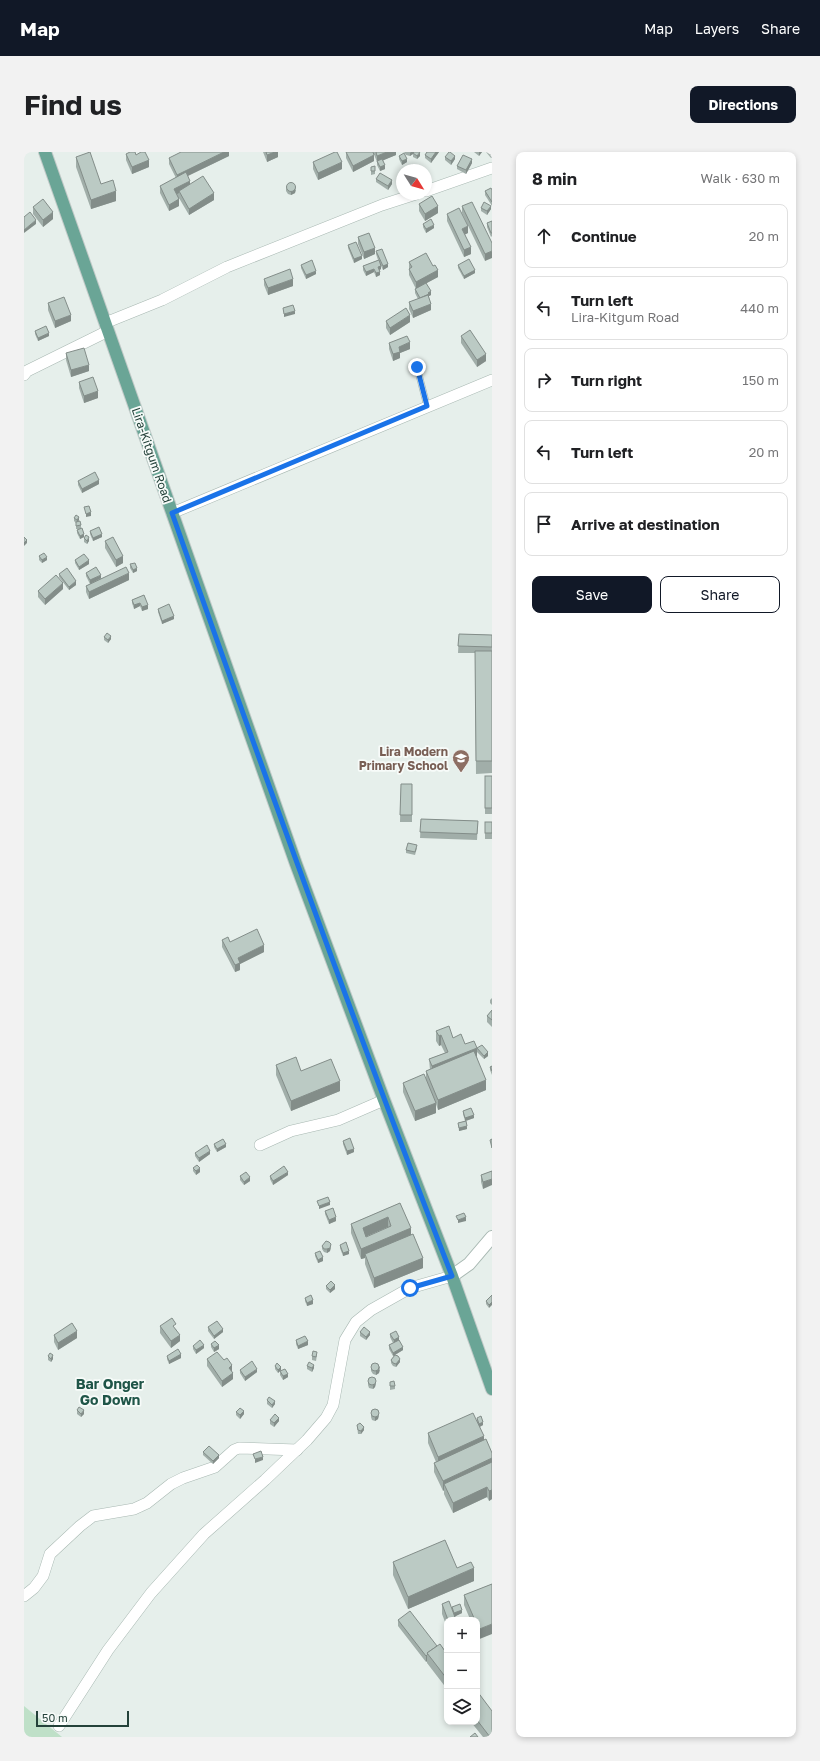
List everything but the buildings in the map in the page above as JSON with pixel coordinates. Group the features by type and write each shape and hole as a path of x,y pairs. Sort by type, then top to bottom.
{"main road":[{"name":"Lira-Kitgum Road","path":"44,152 296,864 384,1100 452,1276 492,1389"}],"street":[{"path":"432,189 492,168"},
{"path":"24,375 107,327 227,267 397,200"},
{"path":"172,513 492,380"},
{"path":"260,1146 291,1131 338,1120 384,1100"},
{"path":"59,1726 108,1650 151,1593 204,1534 265,1480 326,1418 333,1405 345,1340 356,1322 372,1310 410,1288 452,1276 469,1264 492,1237"},
{"path":"24,1596 34,1588 43,1576 50,1554 93,1516 134,1509 147,1502 171,1484 183,1478 215,1467 234,1450 239,1448 296,1450"}],"lane":[{"path":"417,367 427,406"}],"green space":[{"path":"24,1706 62,1737 24,1737"}],"place":[{"name":"Lira Modern Primary School","path":"461,773"}],"district":[{"name":"Bar Onger Go Down","path":"110,1392"}],"route":[{"path":"410,1288 452,1276 384,1100 296,864 172,513 427,406 417,367"}]}
